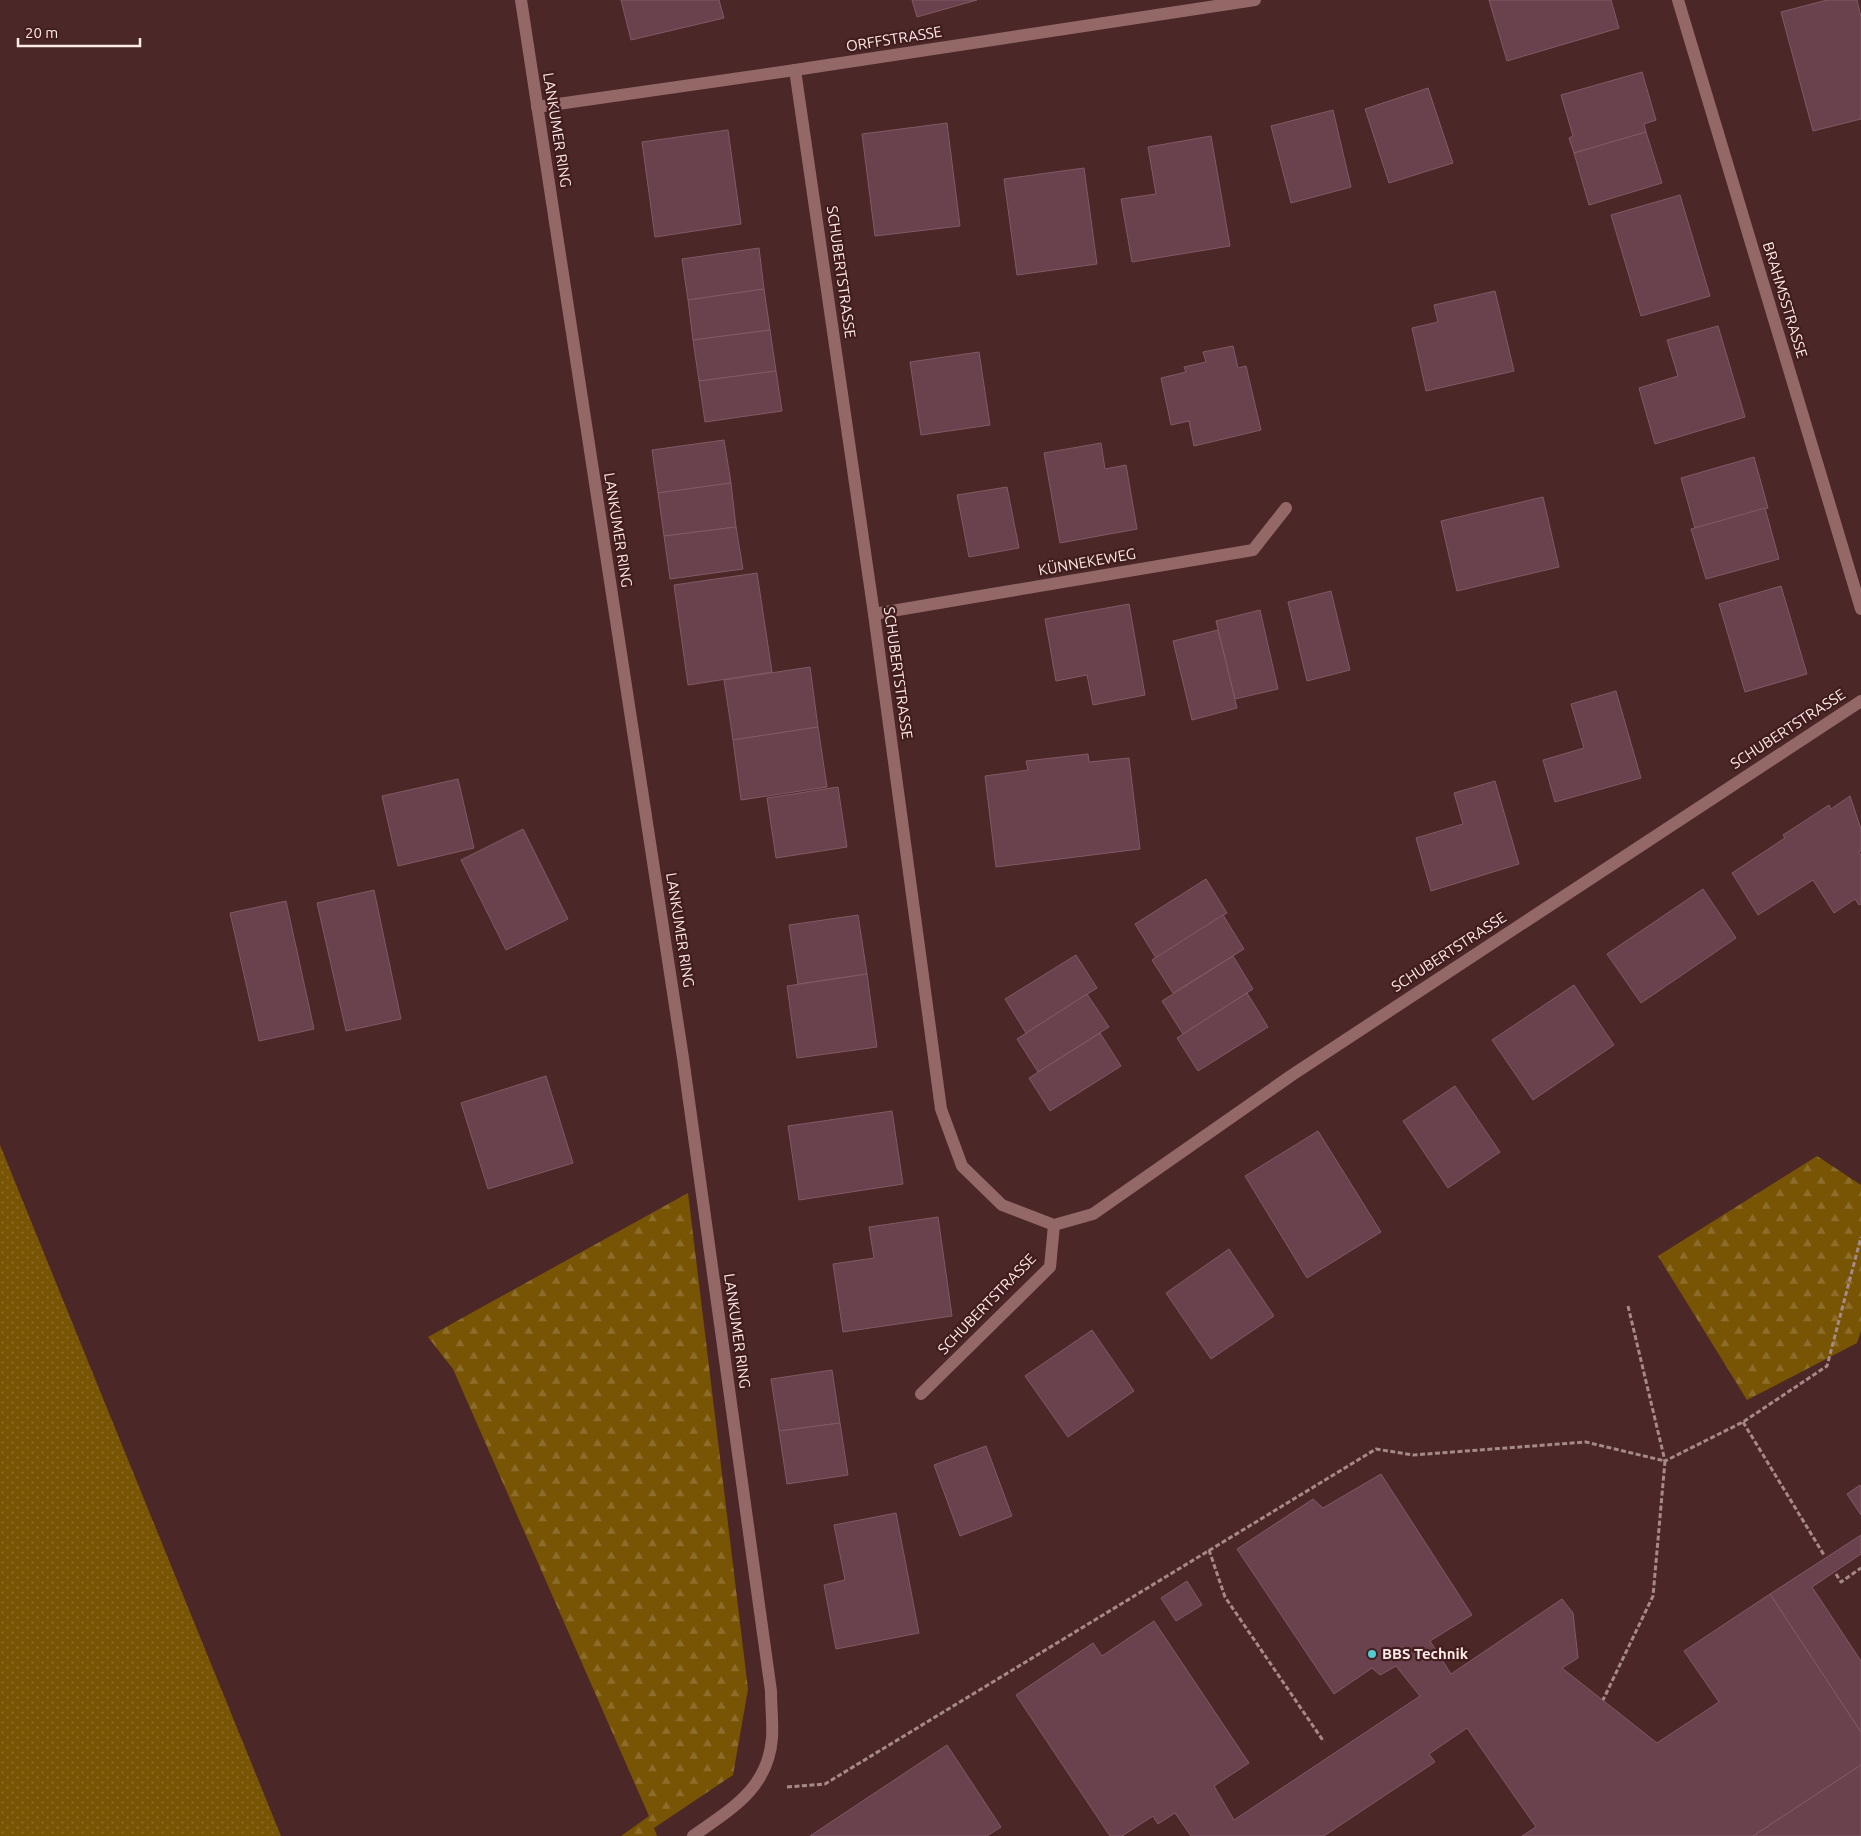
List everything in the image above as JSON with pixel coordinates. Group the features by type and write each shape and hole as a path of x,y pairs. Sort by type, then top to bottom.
{"street":[{"name":"LANKUMER RING","path":"521,0 683,1058 771,1692 772,1738 767,1759 759,1778 748,1794 735,1807 693,1836"},
{"name":"ORFFSTRASSE","path":"537,107 1255,0"},
{"name":"BRAHMSSTRASSE","path":"1678,0 1861,609"},
{"name":"SCHUBERTSTRASSE","path":"795,70 874,614 941,1108 962,1166 1002,1205 1054,1224 1093,1214 1292,1075 1861,701"},
{"name":"KÜNNEKEWEG","path":"874,614 1253,550 1286,508"},
{"name":"SCHUBERTSTRASSE","path":"921,1394 1050,1267 1054,1224"}],"path":[{"path":"759,1778 789,1788 825,1784 1376,1449 1413,1455 1586,1442 1665,1461 1743,1422 1828,1366 1861,1237"},
{"path":"1603,1700 1653,1596 1665,1461 1628,1306"},
{"path":"1743,1422 1824,1555"},
{"path":"1209,1550 1225,1597 1324,1742"},
{"path":"1836,1574 1841,1582 1861,1568"}],"green space":[{"path":"0,1145 281,1836 0,1836"},
{"path":"1817,1156 1861,1185 1861,1331 1857,1343 1747,1400 1658,1256"},
{"path":"688,1193 748,1689 733,1775 654,1828 657,1836 621,1836 649,1816 453,1369 428,1337"}],"building":[{"path":"621,0 719,0 724,18 631,40"},
{"path":"912,0 977,0 917,17"},
{"path":"1489,0 1611,0 1619,28 1507,61"},
{"path":"1827,0 1857,0 1861,17 1861,119 1813,131 1781,12"},
{"path":"1642,72 1656,120 1644,124 1646,132 1574,153 1569,138 1573,136 1561,95"},
{"path":"1428,88 1453,163 1389,183 1365,109"},
{"path":"1333,110 1351,187 1291,203 1271,126"},
{"path":"947,123 960,226 875,236 862,134"},
{"path":"728,130 741,224 655,237 642,142"},
{"path":"1646,132 1662,183 1589,205 1574,153"},
{"path":"1211,136 1230,246 1132,262 1121,199 1156,194 1148,147"},
{"path":"1084,168 1097,264 1017,275 1004,179"},
{"path":"1680,195 1710,296 1641,316 1611,215"},
{"path":"759,248 764,289 688,300 682,259"},
{"path":"764,289 770,330 693,340 688,300"},
{"path":"1495,291 1514,371 1426,391 1412,328 1438,322 1434,305"},
{"path":"1718,326 1745,417 1655,444 1639,388 1678,376 1667,340"},
{"path":"770,330 776,371 699,381 693,340"},
{"path":"1233,346 1238,368 1246,366 1261,430 1194,446 1189,421 1171,425 1161,378 1186,372 1184,367 1206,362 1203,352"},
{"path":"979,352 990,425 921,435 910,362"},
{"path":"776,371 782,411 705,422 699,381"},
{"path":"724,440 731,483 658,493 652,450"},
{"path":"1101,443 1105,469 1126,465 1137,529 1060,543 1044,453"},
{"path":"1754,457 1768,508 1695,528 1681,478"},
{"path":"731,483 736,527 664,536 658,493"},
{"path":"1007,487 1019,548 969,557 957,495"},
{"path":"1543,497 1559,567 1457,591 1441,521"},
{"path":"1765,508 1779,559 1706,579 1691,529"},
{"path":"736,527 743,569 670,579 664,536"},
{"path":"757,573 772,672 688,685 674,585"},
{"path":"1781,586 1807,674 1745,692 1719,604"},
{"path":"1331,591 1350,670 1307,681 1288,602"},
{"path":"1129,604 1145,695 1093,705 1087,675 1056,681 1045,619"},
{"path":"1260,610 1278,689 1235,699 1216,621"},
{"path":"1218,630 1237,708 1192,720 1173,641"},
{"path":"810,667 818,727 733,740 724,680"},
{"path":"1616,691 1641,778 1555,802 1543,760 1584,748 1571,704"},
{"path":"818,727 827,787 741,800 733,740"},
{"path":"1088,754 1089,762 1129,758 1140,849 996,867 985,776 1028,770 1026,761"},
{"path":"458,779 474,848 398,866 382,796"},
{"path":"1495,781 1519,864 1431,891 1416,838 1463,824 1454,793"},
{"path":"838,787 847,847 776,858 767,798"},
{"path":"1850,796 1861,829 1861,851 1859,852 1861,855 1861,904 1859,905 1855,899 1834,913 1813,880 1758,915 1732,873 1785,838 1783,835 1829,805 1831,809"},
{"path":"523,829 568,919 506,950 461,860"},
{"path":"1206,879 1227,913 1156,958 1135,924"},
{"path":"1703,889 1736,938 1641,1003 1607,954"},
{"path":"374,890 401,1019 346,1031 317,903"},
{"path":"286,901 314,1029 259,1041 230,913"},
{"path":"858,915 867,974 798,984 789,925"},
{"path":"1223,915 1244,949 1173,993 1152,960"},
{"path":"1076,955 1097,988 1026,1033 1005,999"},
{"path":"1233,956 1253,989 1183,1034 1162,1001"},
{"path":"867,974 877,1047 797,1058 787,986"},
{"path":"1574,985 1614,1045 1533,1100 1492,1040"},
{"path":"1247,993 1268,1027 1198,1071 1177,1038"},
{"path":"1087,994 1109,1027 1038,1072 1017,1039"},
{"path":"1100,1033 1121,1066 1050,1111 1029,1078"},
{"path":"546,1076 573,1163 488,1189 461,1103"},
{"path":"1455,1086 1500,1152 1448,1188 1403,1121"},
{"path":"892,1111 903,1184 799,1200 788,1126"},
{"path":"1318,1131 1381,1232 1307,1278 1245,1176"},
{"path":"938,1217 952,1316 843,1332 833,1264 874,1258 869,1227"},
{"path":"1229,1249 1274,1316 1211,1359 1166,1293"},
{"path":"1092,1330 1134,1391 1068,1437 1025,1376"},
{"path":"832,1370 840,1423 779,1431 771,1379"},
{"path":"840,1423 848,1475 787,1484 779,1431"},
{"path":"986,1446 1012,1516 960,1536 934,1465"},
{"name":"BBS Technik","path":"1381,1474 1472,1615 1430,1641 1451,1674 1562,1599 1573,1613 1578,1658 1562,1668 1657,1743 1719,1702 1684,1651 1770,1594 1861,1732 1861,1765 1753,1836 1522,1836 1536,1827 1467,1728 1429,1754 1435,1762 1324,1836 1191,1836 1175,1813 1158,1824 1153,1816 1122,1836 1110,1836 1016,1695 1093,1643 1102,1656 1154,1621 1249,1763 1214,1786 1234,1820 1420,1696 1396,1666 1380,1675 1372,1668 1334,1694 1237,1549 1313,1499 1323,1508"},
{"path":"1860,1485 1861,1487 1861,1515 1847,1494"},
{"path":"896,1513 919,1633 836,1649 824,1585 845,1580 834,1525"},
{"path":"1861,1535 1861,1554 1812,1587 1861,1661 1861,1732 1770,1594"},
{"path":"1187,1581 1202,1605 1176,1621 1161,1598"},
{"path":"947,1745 1001,1827 987,1836 810,1836"},
{"path":"1861,1765 1861,1836 1753,1836"}],"place":[{"name":"BBS Technik","path":"1372,1654"}]}
